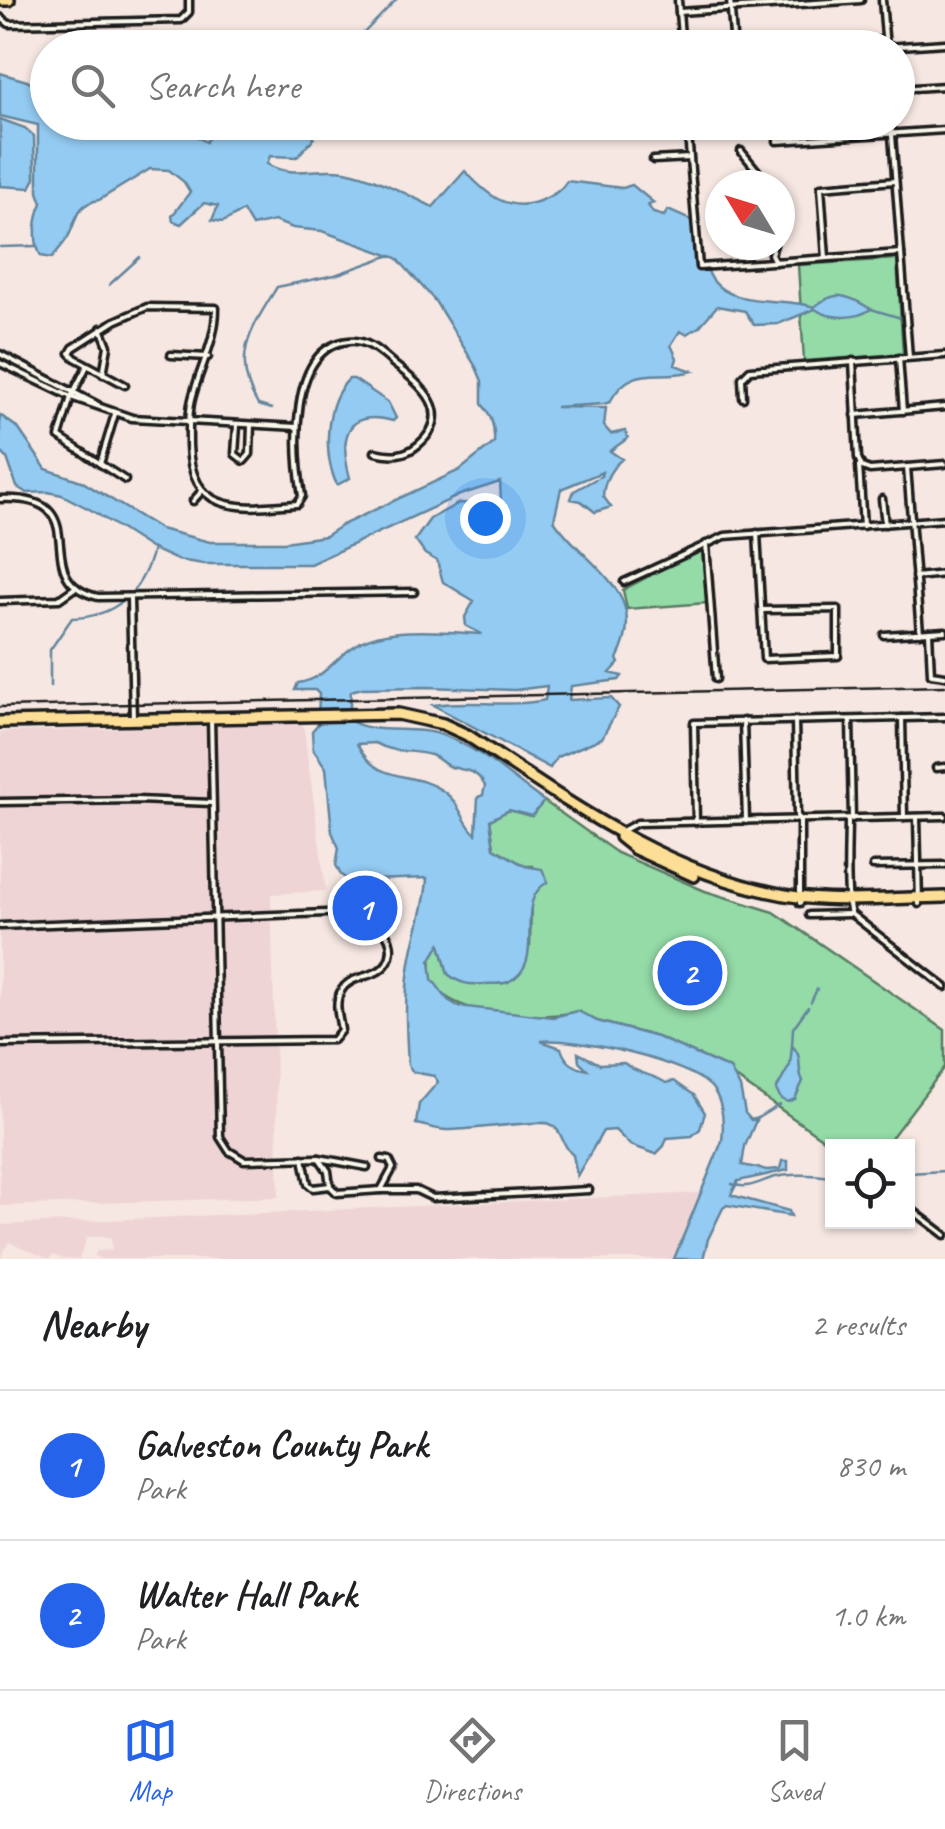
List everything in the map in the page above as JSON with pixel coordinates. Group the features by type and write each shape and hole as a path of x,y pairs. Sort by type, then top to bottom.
{"main road":[{"path":"0,0 10,0"},
{"path":"0,722 398,714 442,724 467,735 619,834 707,875 801,900 849,906 945,900"}],"street":[{"path":"0,17 10,24 181,20 189,12 189,0"},
{"path":"678,0 680,30"},
{"path":"730,0 733,30"},
{"path":"679,12 860,0"},
{"path":"882,0 884,30"},
{"path":"915,45 945,43"},
{"path":"915,88 945,86"},
{"path":"915,132 945,130"},
{"path":"688,140 699,266 901,254"},
{"path":"777,141 791,140"},
{"path":"893,140 908,357"},
{"path":"742,150 757,170"},
{"path":"653,160 690,158"},
{"path":"826,258 821,188 896,181"},
{"path":"125,385 70,353 101,328 147,307 216,308 208,357 194,392 189,422 193,478 202,492 220,504 300,502 299,400 314,366 338,344 364,342 421,386 434,407 430,430 420,443 398,454 375,452"},
{"path":"101,328 108,346 103,374"},
{"path":"0,354 74,390 107,411"},
{"path":"171,355 208,357"},
{"path":"743,398 742,378 750,370 945,355"},
{"path":"899,358 903,411"},
{"path":"853,362 863,526"},
{"path":"0,363 115,414 144,420 297,427"},
{"path":"87,366 71,397 60,437 125,480"},
{"path":"855,414 945,408"},
{"path":"100,464 115,414"},
{"path":"236,425 235,454 244,461 250,454 252,426"},
{"path":"861,466 870,470 945,464"},
{"path":"907,467 920,632"},
{"path":"193,501 202,492"},
{"path":"0,499 31,500 50,510 59,530 62,567 76,587 98,597 414,592"},
{"path":"882,499 884,524"},
{"path":"624,582 726,536 945,519"},
{"path":"757,533 764,659 838,656 838,609 762,610"},
{"path":"706,544 716,680"},
{"path":"915,576 945,574"},
{"path":"0,600 59,599 76,587"},
{"path":"130,598 134,720"},
{"path":"884,634 945,631"},
{"path":"928,632 932,675 945,676"},
{"path":"211,718 220,1138 244,1160 320,1158 368,1168"},
{"path":"902,718 904,817"},
{"path":"696,822 694,723 945,718"},
{"path":"795,720 801,900"},
{"path":"849,906 850,720"},
{"path":"742,721 746,820"},
{"path":"936,768 945,767"},
{"path":"0,802 212,803"},
{"path":"917,816 918,901"},
{"path":"619,834 637,822 945,816"},
{"path":"872,866 945,865"},
{"path":"809,915 849,906"},
{"path":"849,906 945,988"},
{"path":"0,926 357,913 380,925 390,949 381,969 351,981 341,990 337,1004 341,1030 335,1038 0,1044"},
{"path":"303,1157 308,1184 312,1188 330,1186"},
{"path":"320,1158 328,1171 330,1186 337,1193 416,1190 433,1198 589,1190"},
{"path":"381,1190 394,1168 389,1160 382,1159"},
{"path":"915,1212 945,1235"}],"shaded area":[{"path":"303,724 326,891 271,894 279,1197 0,1206 0,732"},
{"path":"701,1193 674,1259 101,1259 94,1256 97,1251 112,1250 111,1238 104,1236 87,1237 79,1259 53,1255 49,1259 9,1242 0,1259 0,1225"}],"green space":[{"path":"897,259 903,354 804,361 798,265"},
{"path":"702,548 707,603 627,609 623,590"},
{"path":"544,801 617,853 705,891 774,912 945,1030 945,1067 890,1139 825,1140 733,1076 730,1069 657,1037 597,1021 578,1011 534,1016 506,1014 454,1001 437,988 430,970 437,945 440,944 448,974 471,983 492,977 530,945 531,900 540,886 533,866 525,866 494,848 490,820 509,810 531,816"}],"water":[{"path":"0,73 30,82 30,123 0,116"},
{"path":"0,119 30,132 30,140 34,140 35,178 30,188 0,186"},
{"path":"38,140 312,140 297,157 270,156 267,164 286,171 335,170 356,174 433,207 465,171 499,200 519,205 550,196 567,181 623,188 632,185 654,203 648,205 653,213 664,216 668,210 693,221 695,267 708,271 726,292 755,300 814,307 842,296 871,309 843,317 815,309 778,324 754,325 745,311 717,306 699,327 686,334 680,331 671,345 677,358 675,365 693,371 636,377 604,404 555,407 606,408 604,426 611,434 625,431 628,438 610,451 622,459 605,485 603,496 611,507 595,512 581,501 571,499 574,491 602,472 561,489 554,520 611,582 627,616 619,663 610,673 622,676 619,680 571,686 569,700 611,698 619,707 602,738 557,757 550,768 433,705 545,700 547,686 515,690 427,687 351,691 349,720 370,728 428,731 454,740 544,801 532,816 509,810 490,820 494,848 525,866 542,869 548,882 537,891 532,903 527,961 508,982 465,983 448,974 440,944 430,961 432,979 448,1000 458,1006 553,1017 578,1011 597,1021 657,1037 730,1069 740,1087 745,1113 751,1120 757,1118 742,1165 780,1169 782,1161 788,1161 788,1170 738,1181 731,1195 789,1211 791,1216 727,1205 708,1239 703,1259 674,1259 722,1141 721,1107 712,1088 700,1078 631,1053 579,1043 541,1041 561,1048 568,1061 578,1068 588,1070 579,1061 578,1053 600,1064 624,1063 666,1083 674,1081 694,1095 705,1113 700,1129 692,1136 667,1138 656,1154 630,1145 615,1130 603,1131 577,1176 573,1155 550,1124 447,1130 416,1124 419,1104 438,1082 434,1076 413,1072 407,1052 408,976 427,878 372,880 364,891 341,875 336,865 339,848 332,832 326,768 313,749 319,694 315,690 295,690 298,683 315,677 368,639 417,631 482,634 466,626 465,617 474,601 443,582 437,561 425,554 415,540 430,519 459,503 501,504 500,482 460,495 310,564 204,564 177,560 150,548 62,495 27,493 17,487 7,458 0,451 0,415 18,428 46,469 81,481 160,529 210,542 284,542 325,536 460,470 494,443 492,422 482,404 482,381 435,301 397,258 322,231 274,221 252,226 243,211 223,222 212,220 218,206 204,203 181,224 173,221 172,216 190,192 169,170 150,169 85,205 52,258 41,256 36,237 42,203 38,192","holes":["375,743 431,755 479,777 485,786 483,795 478,797 476,834 443,791 385,772 365,757 357,744"]},
{"path":"349,379 388,402 396,418 355,423 349,430 345,450 350,478 337,485 329,459 328,430 341,389"},
{"path":"792,1046 798,1054 803,1081 795,1099 788,1102 776,1090 790,1065"}],"waterway":[{"path":"367,30 396,0"},
{"path":"0,247 37,246"},
{"path":"272,409 258,405 250,388 245,358 252,330 277,287 335,275 391,255"},
{"path":"109,285 140,257"},
{"path":"871,309 901,318"},
{"path":"50,687 50,650 72,618 102,613 125,599 142,578 153,549"},
{"path":"811,1002 817,989"},
{"path":"792,1046 793,1028 808,1007"},
{"path":"756,1119 779,1105"},
{"path":"915,1173 945,1171"},
{"path":"732,1184 748,1186 786,1175 825,1176"}],"railway":[{"path":"0,707 945,686"}],"place":[{"name":"Galveston County Park","path":"365,908"},
{"name":"Walter Hall Park","path":"690,973"}]}
